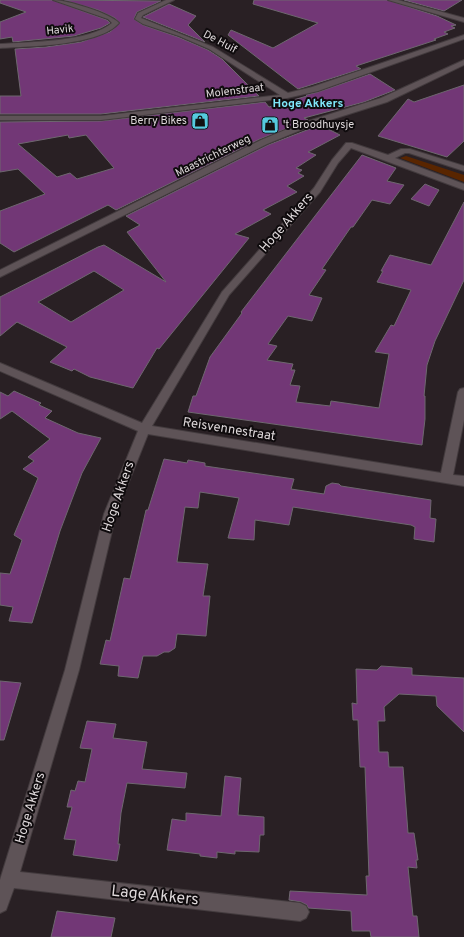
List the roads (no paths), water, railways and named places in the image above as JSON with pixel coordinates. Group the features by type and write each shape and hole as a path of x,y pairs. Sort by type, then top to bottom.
{"street":[{"name":"Havik","path":"0,46 79,39 104,32 115,25 115,21 56,0"},
{"name":"De Huif","path":"171,0 140,14 138,19 211,48 287,96"},
{"path":"391,0 464,20"},
{"name":"Molenstraat","path":"0,118 81,119 287,96 315,89 464,37"},
{"name":"Maastrichterweg","path":"0,274 264,142 305,124 384,100 463,62"},
{"name":"Hoge Akkers","path":"0,904 10,879 72,670 110,514 144,429 172,386 225,294 317,190 335,162 350,145 388,158"},
{"path":"388,158 404,151 464,169"},
{"path":"388,158 464,187"},
{"name":"Reisvennestraat","path":"0,366 144,429 464,481"},
{"path":"446,479 464,392"},
{"name":"Lage Akkers","path":"10,879 300,912"}],"place":[{"name":"Berry Bikes","path":"200,121"},
{"name":"'t Broodhuysje","path":"270,125"}],"district":[{"name":"Hoge Akkers","path":"308,104"}]}
